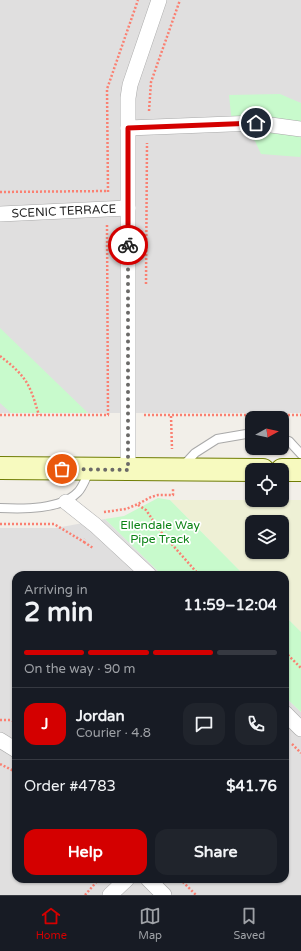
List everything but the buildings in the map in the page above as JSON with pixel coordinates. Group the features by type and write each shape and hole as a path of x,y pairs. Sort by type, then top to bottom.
{"street":[{"path":"128,470 128,98 130,85 159,0"},
{"path":"128,128 256,123 301,129"},
{"name":"SCENIC TERRACE","path":"0,214 128,208"},
{"path":"0,468 90,470 245,470"},
{"path":"289,470 301,470"},
{"path":"66,502 95,525 144,571"},
{"path":"289,717 301,729"},
{"path":"0,740 12,748"},
{"path":"110,895 123,883"},
{"path":"152,883 164,895"}],"lane":[{"path":"180,470 195,452 217,439 245,434"},
{"path":"289,441 301,454"},
{"path":"0,508 31,509 66,502 78,492 90,470"}],"path":[{"path":"146,289 148,127 151,82 180,0"},
{"path":"0,192 108,190"},
{"path":"0,356 26,380 34,398 39,415"},
{"path":"146,408 146,416"},
{"path":"0,415 301,415"},
{"path":"138,504 146,510 161,532 195,571"},
{"path":"289,656 301,668"},
{"path":"0,720 12,721"},
{"path":"0,764 12,770"},
{"path":"85,895 96,883"},
{"path":"184,883 196,895"}],"shaded area":[{"path":"0,0 301,0 301,413 289,413 289,411 245,411 245,413 0,413"},
{"path":"105,519 158,571 12,571 12,883 289,883 289,701 301,712 301,895 0,895 0,528 56,528"}],"green space":[{"path":"280,94 301,103 300,157 261,154 255,141 232,124 229,95"},
{"path":"0,328 88,413 11,413 0,403"},
{"name":"Ellendale Way Pipe Track","path":"158,498 170,500 240,571 158,571 105,519 124,516"},
{"path":"170,500 245,500 245,507 289,507 289,500 301,500 301,632 289,620 289,571 240,571"},
{"path":"289,620 301,632 301,712 289,701"}],"way so far":[{"path":"62,469 128,470 128,245"}],"route":[{"path":"128,245 128,128 256,123"}]}
